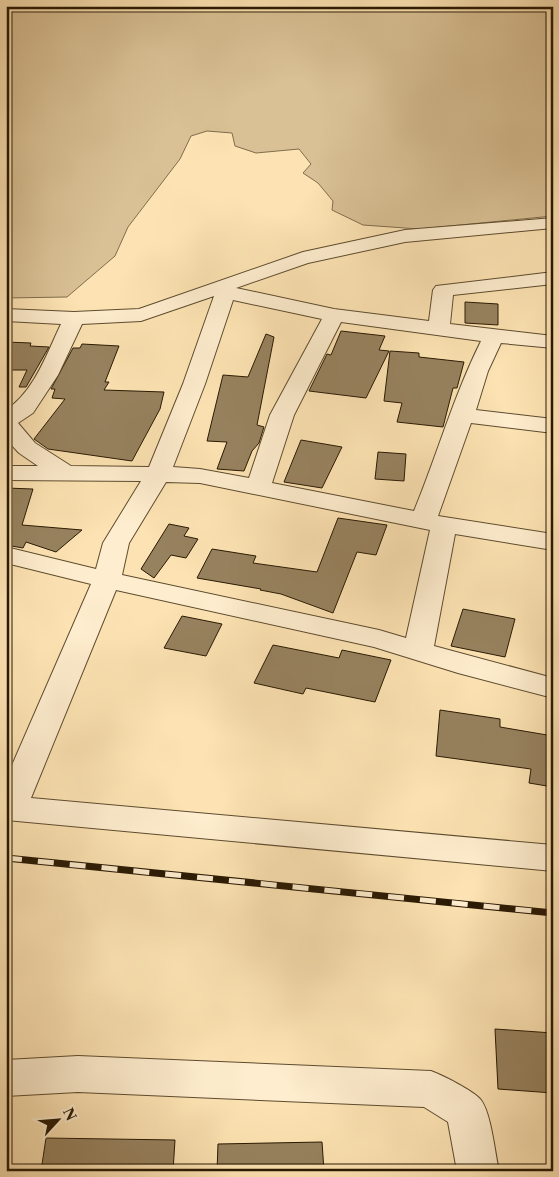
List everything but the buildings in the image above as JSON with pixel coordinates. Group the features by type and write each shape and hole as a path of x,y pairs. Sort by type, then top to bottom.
{"street":[{"path":"6,315 74,318 141,315 227,288 303,258 405,236 553,222"},
{"path":"439,328 443,290 553,278"},
{"path":"227,288 334,315 553,342"},
{"path":"227,288 194,384 158,474 116,543 108,580 8,808 553,858"},
{"path":"258,486 282,415 334,315"},
{"path":"67,474 27,448 6,422 25,408 41,383 74,318"},
{"path":"418,651 434,523 448,462 476,371 494,336"},
{"path":"463,415 553,426"},
{"path":"6,473 200,476 258,486 434,523 553,542"},
{"path":"6,555 108,580 379,639 553,688"},
{"path":"6,1078 78,1074 431,1089 466,1112 478,1171"}],"shaded area":[{"path":"6,6 553,6 553,216 419,229 363,225 332,210 333,201 318,183 303,173 311,164 299,149 256,153 235,146 232,133 207,131 191,136 180,159 128,227 115,256 67,297 6,298"}],"railway":[{"path":"6,858 553,913"}]}
